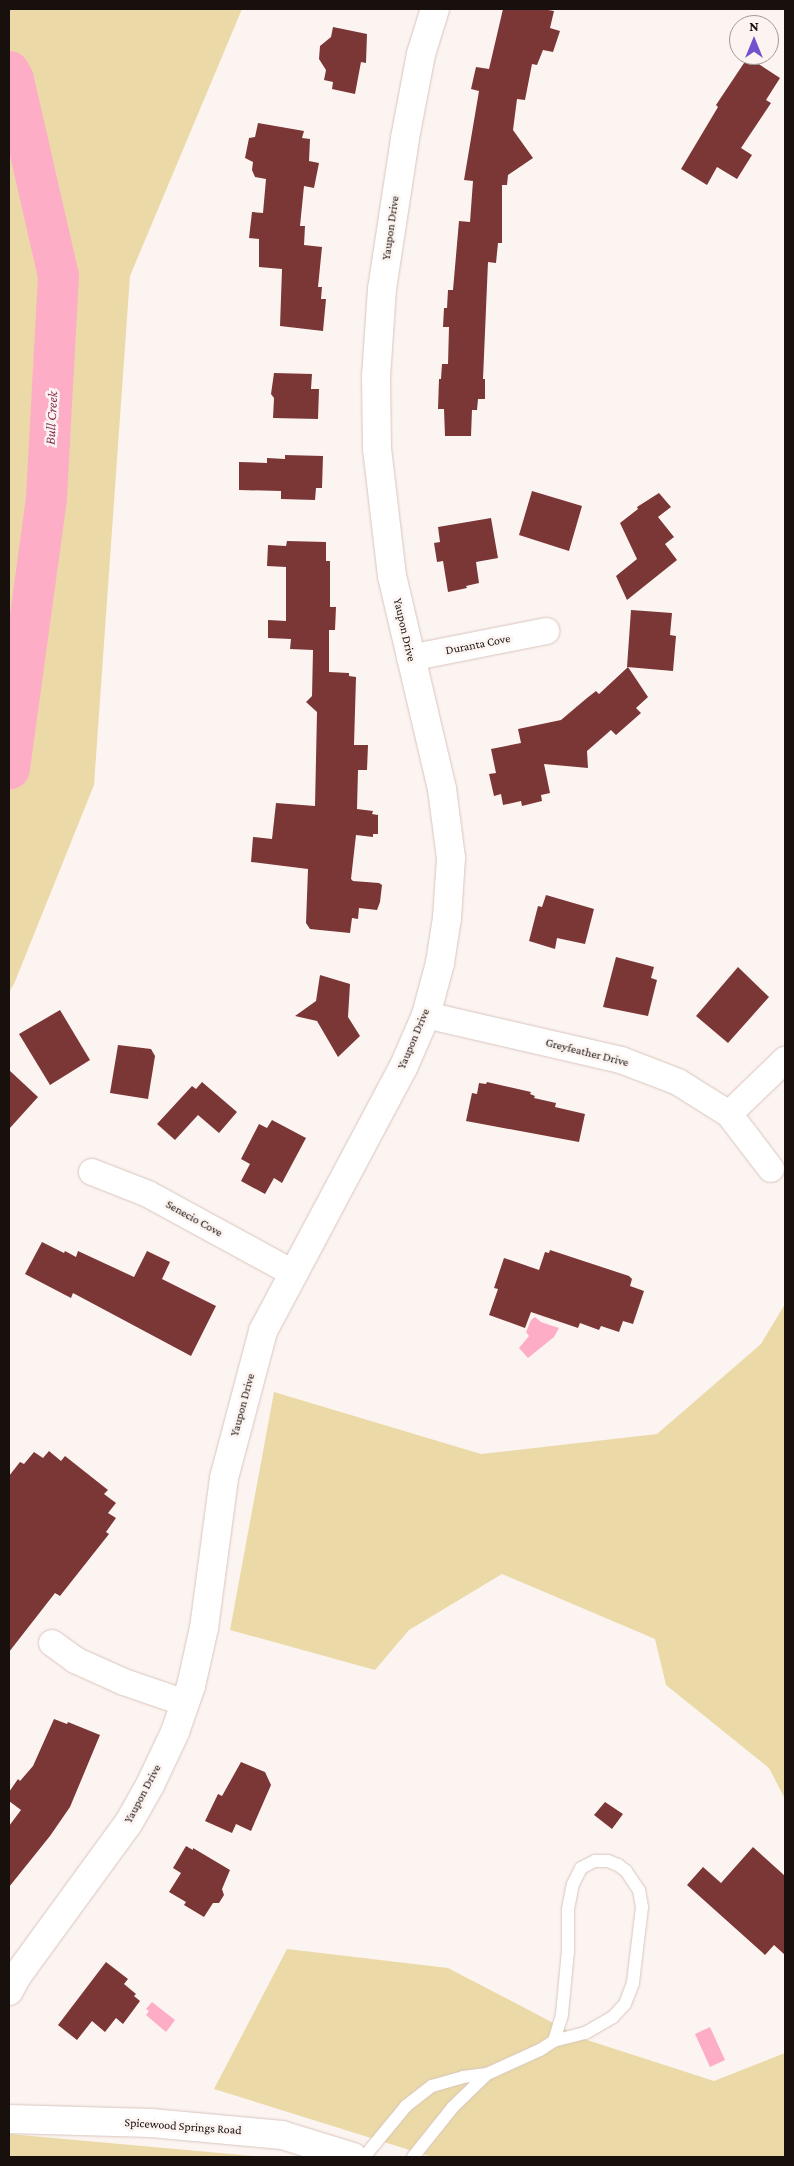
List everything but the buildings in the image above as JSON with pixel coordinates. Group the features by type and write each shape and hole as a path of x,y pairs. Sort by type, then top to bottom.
{"street":[{"name":"Yaupon Drive","path":"9,1991 17,1976 128,1824 150,1786 185,1703 204,1628 224,1478 263,1331 403,1068 426,1015 440,963 447,918 451,858 442,789 390,566 376,449 376,377 382,289 404,138 421,54 435,9"},
{"name":"Duranta Cove","path":"410,658 546,632"},
{"name":"Greyfeather Drive","path":"426,1015 620,1060 678,1082 729,1114 771,1168"},
{"path":"729,1114 785,1060"},
{"name":"Senecio Cove","path":"92,1172 148,1194 293,1273"},
{"path":"52,1643 76,1660 116,1678 185,1703"},
{"name":"Spicewood Springs Road","path":"9,2119 151,2123 282,2135 353,2157"}],"lane":[{"path":"364,2157 406,2106 432,2086 487,2074 540,2050 554,2041 585,2034 613,2017 626,2004 633,1982 642,1907 639,1890 626,1872 618,1865 608,1861 596,1861 581,1868 573,1884 568,1910 568,1951 562,2014 554,2041"},
{"path":"413,2157 453,2107 487,2074"}],"shaded area":[{"path":"9,9 242,9 130,276 94,785 14,984 9,992"},
{"path":"785,1304 785,1799 769,1768 666,1685 655,1639 502,1574 409,1630 375,1670 230,1630 274,1392 481,1454 657,1434 761,1344"},
{"path":"535,1317 541,1322 559,1328 554,1337 528,1358 519,1348 529,1336 526,1332 531,1320"},
{"path":"287,1949 448,1968 584,2039 714,2081 785,2053 785,2157 432,2157 214,2089"},
{"path":"152,2002 175,2020 166,2032 146,2015 149,2011 146,2009"},
{"path":"710,2027 725,2060 710,2067 695,2034"},
{"path":"9,2134 263,2157 9,2157"}],"waterway":[{"name":"Bull Creek","path":"9,71 13,79 58,275 46,498 9,768"}]}
